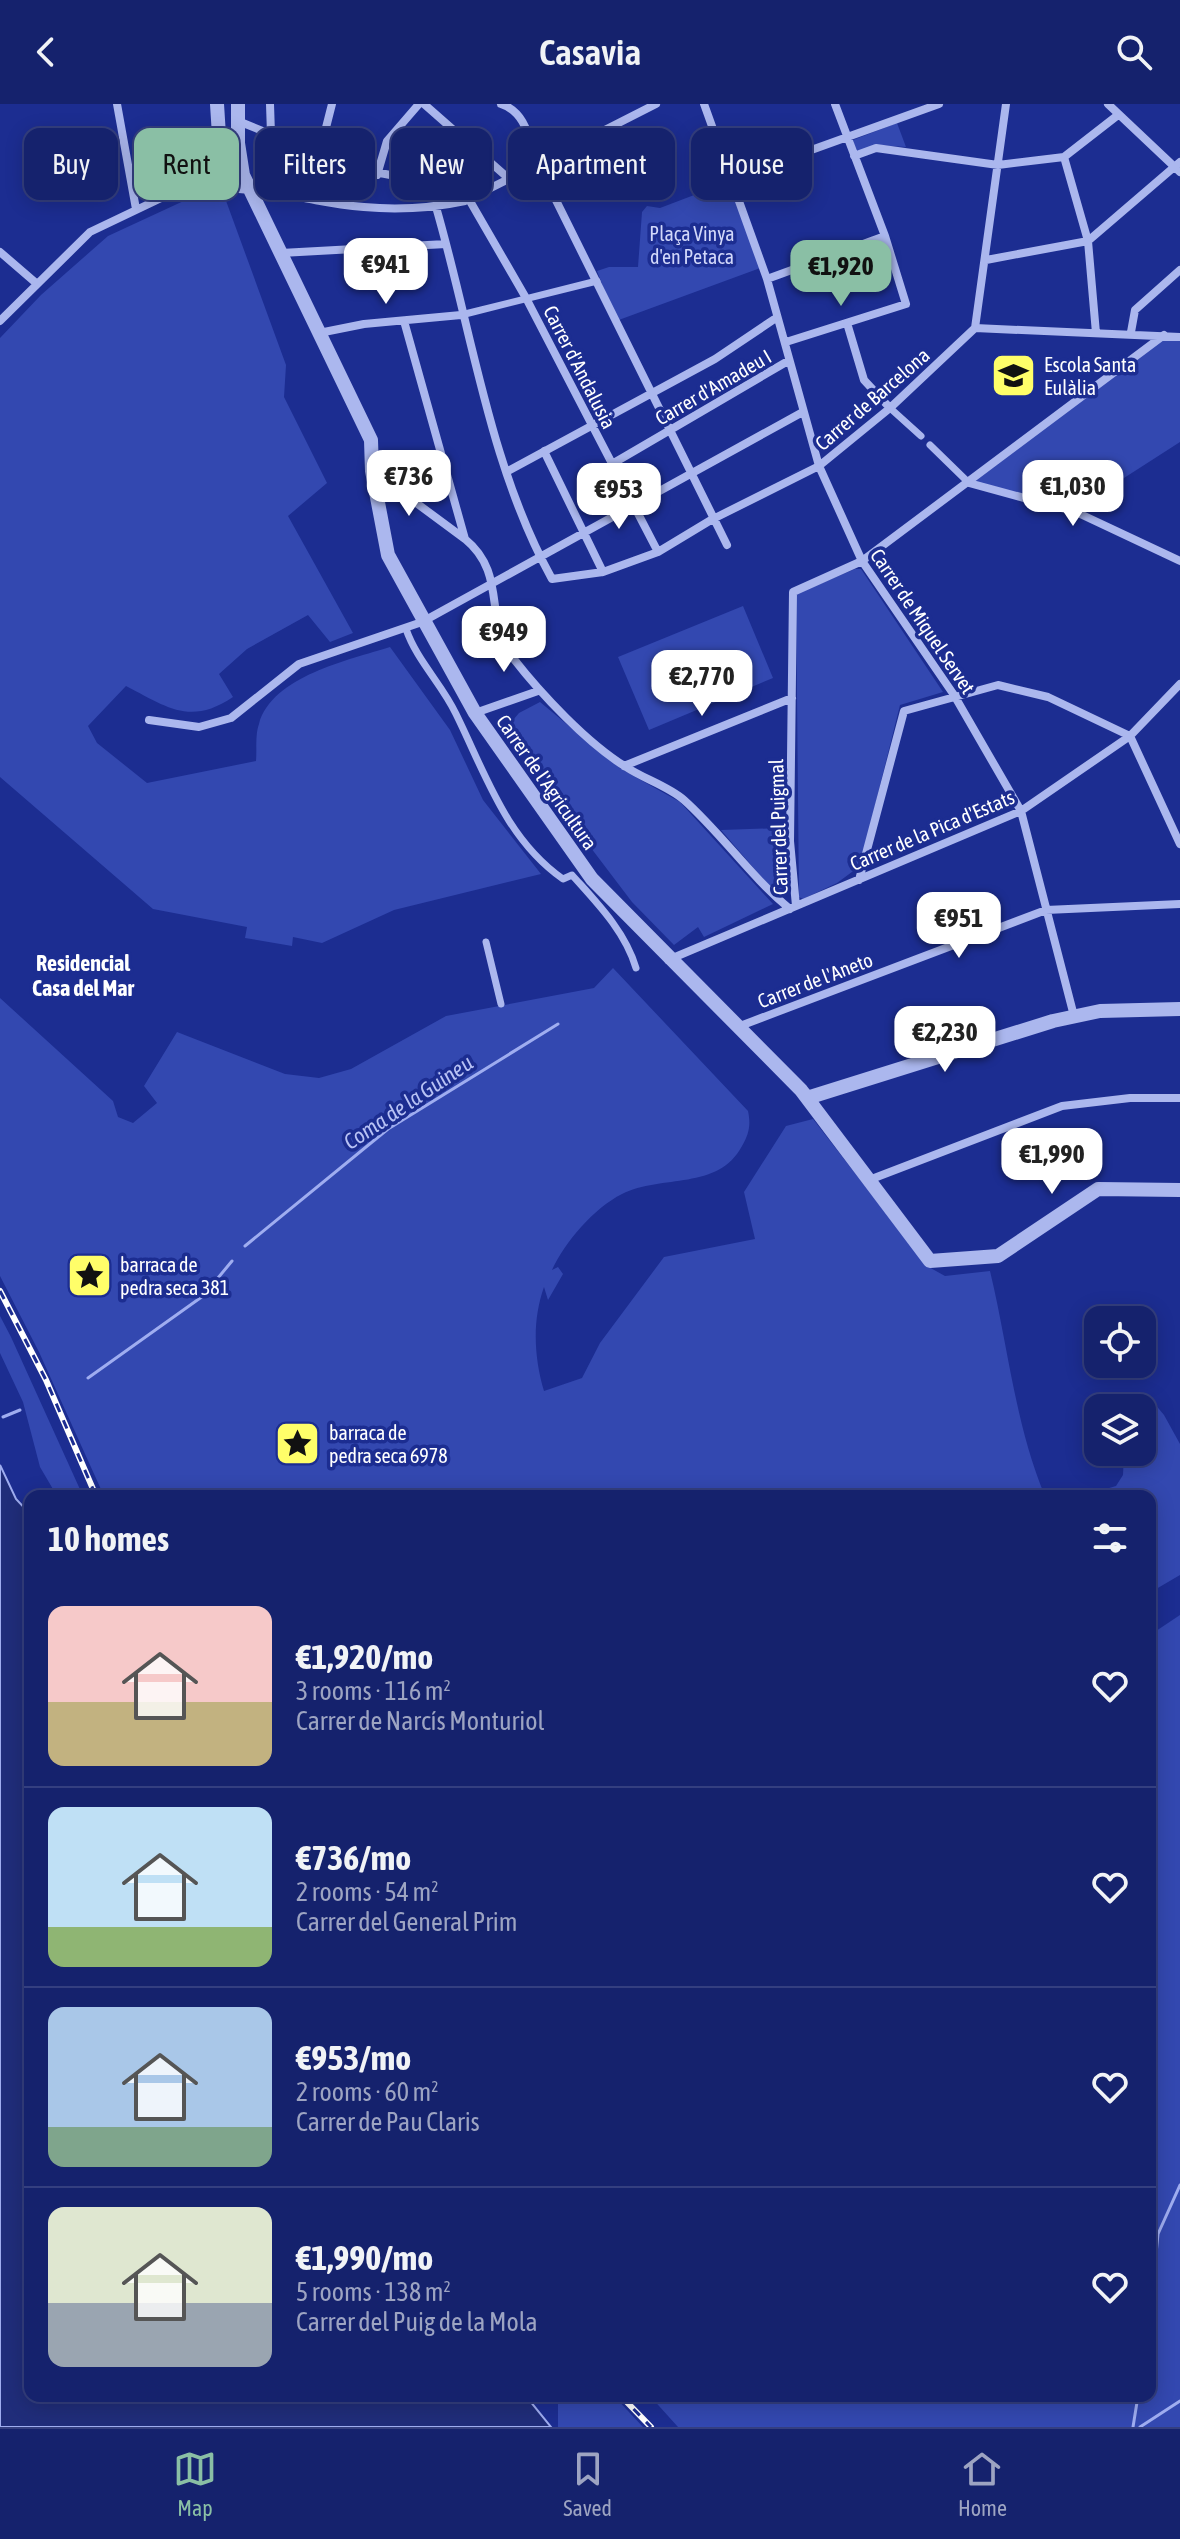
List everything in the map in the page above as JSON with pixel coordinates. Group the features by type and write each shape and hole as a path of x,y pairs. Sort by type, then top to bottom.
{"street":[{"path":"117,104 136,209"},
{"path":"217,104 219,128"},
{"name":"Carrer de l'Agricultura","path":"238,104 240,160 317,333 371,440 372,471 388,555 422,622 475,713 592,879 668,960 740,1026 807,1098 930,1261 998,1256 1098,1189 1180,1190"},
{"path":"270,104 271,128"},
{"path":"326,128 332,104"},
{"path":"391,177 377,175 387,141 422,104 507,177 492,185"},
{"path":"501,104 513,108 526,128"},
{"path":"607,128 656,104"},
{"name":"Carrer de Miquel Servet","path":"704,104 713,128"},
{"path":"786,342 906,304 885,236 835,104"},
{"path":"812,151 847,139 912,109 939,104"},
{"path":"1006,104 975,328 1131,332 1180,337"},
{"path":"986,260 1088,241 1178,167 1108,104"},
{"path":"854,156 876,148 998,165 1064,157 1118,115"},
{"path":"238,121 256,128"},
{"path":"1064,157 1088,241 1096,333"},
{"path":"239,186 362,210 436,207 460,200"},
{"path":"0,321 90,232 156,200"},
{"name":"Carrer d'Andalusia","path":"473,200 658,552"},
{"path":"556,200 727,545"},
{"name":"Carrer de Miquel Servet","path":"739,200 767,279 776,318 786,342 801,413 819,466 862,561 954,695 1021,811 1074,1016"},
{"path":"436,207 461,315 508,471 540,557"},
{"path":"767,279 885,236"},
{"path":"281,253 446,244"},
{"path":"0,252 36,283"},
{"path":"1131,332 1135,310 1180,270"},
{"path":"317,333 461,315 597,281"},
{"path":"508,471 715,359 776,318"},
{"path":"404,321 465,539"},
{"path":"847,323 864,380 921,436"},
{"name":"Carrer de Barcelona","path":"540,557 552,579 603,572 658,552 714,518 819,466 890,408 975,328"},
{"name":"Carrer del Puigmal","path":"793,908 790,841 793,592 862,561 1165,335"},
{"name":"Carrer d'Amadeu I","path":"612,464 788,361"},
{"path":"149,720 199,727 231,718 299,664 422,622 801,413"},
{"path":"930,445 969,483 1076,512 1180,561"},
{"path":"544,451 603,572"},
{"path":"372,471 465,539 484,558 493,582 501,644 538,691 624,766 682,798 749,873 793,908"},
{"path":"406,629 418,656 456,713 508,823 541,864 563,879 572,875 610,919 631,951 636,968"},
{"name":"Carrer de la Pica d'Estats","path":"668,960 1021,811 1130,736 1180,684"},
{"path":"859,880 904,711 998,685 1048,697 1130,736 1180,844"},
{"path":"475,713 538,691"},
{"path":"624,766 792,698"},
{"name":"Carrer de l'Aneto","path":"740,1026 1046,910 1180,904"},
{"path":"486,942 501,1004"},
{"path":"807,1098 1074,1016 1121,1010 1180,1009"},
{"path":"869,1180 1062,1106 1130,1098 1180,1098"}],"green space":[{"path":"897,123 906,147 877,145 856,152 853,140"},
{"name":"Plaça Vinya d'en Petaca","path":"691,196 691,200 738,200 763,267 616,321 597,271 609,267 638,267 642,212 647,206 660,208"},
{"path":"186,200 226,200 286,365 284,397 327,483 288,516 353,633 330,642 308,615 247,649 219,674 233,697 204,710 179,710 126,686 88,726 97,743 147,783 256,761 259,724 267,707 279,694 314,672 390,647 450,730 483,800 541,874 394,910 322,943 293,937 292,946 245,938 247,927 153,909 0,777 0,338 41,295 108,236"},
{"path":"1165,335 1180,337 1180,442 1082,505 969,483"},
{"path":"861,569 943,692 900,705 860,866 837,883 803,899 799,897 796,594"},
{"path":"743,606 773,678 649,730 618,657"},
{"path":"540,702 621,769 680,802 773,904 704,937 698,927 674,945 632,902 503,732 519,713"},
{"path":"782,828 791,891 776,894 721,830"},
{"path":"613,968 748,1111 749,1129 732,1160 719,1170 622,1194 601,1208 572,1237 552,1270 558,1267 563,1274 548,1300 544,1287 540,1300 536,1352 544,1391 582,1378 600,1343 664,1257 755,1239 744,1192 786,1126 813,1119 927,1266 945,1276 990,1271 1019,1413 1043,1490 101,1490 39,1352 0,1276 0,998 113,1101 118,1117 133,1123 157,1103 144,1086 177,1032 285,1074 319,1078 351,1069 446,1016 594,988"},
{"path":"0,1316 80,1490 53,1490 40,1467 23,1402 0,1353"},
{"path":"1156,1405 1180,1444 1180,1575 1156,1589 1156,1490 1102,1490 1116,1486 1123,1475 1123,1466 1156,1466"},
{"path":"1180,1615 1180,2427 678,2427 655,2402 1156,2402 1156,1631"},
{"path":"558,2402 620,2402 643,2427 558,2427"}],"shaded area":[{"path":"0,1465 16,1499 24,1508 24,2402 531,2402 551,2427 0,2427"}],"waterway":[{"name":"Coma de la Guineu","path":"245,1246 388,1129 558,1024"},
{"name":"Coma de la Guineu","path":"88,1378 203,1296 232,1261"},
{"name":"Coma de la Guineu","path":"3,1417 20,1410"},
{"path":"1156,2254 1158,2234 1180,2185"},
{"path":"1140,2427 1180,2401"},
{"path":"1133,2427 1137,2402"}],"railway":[{"path":"0,1291 46,1380 93,1490"},
{"path":"627,2402 651,2427"}],"place":[{"name":"Escola Santa Eulàlia","path":"1013,375"},
{"name":"barraca de pedra seca 381","path":"89,1275"},
{"name":"barraca de pedra seca 6978","path":"298,1443"}],"district":[{"name":"Residencial Casa del Mar","path":"83,976"}]}
